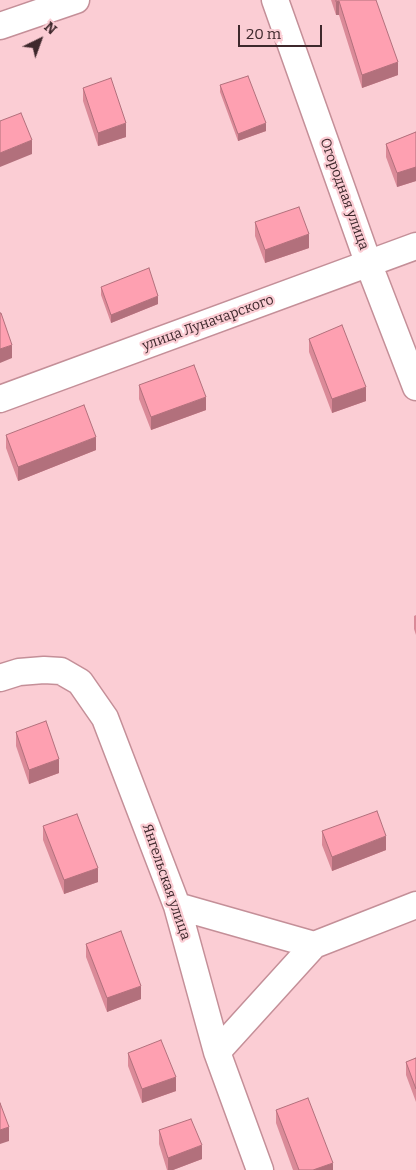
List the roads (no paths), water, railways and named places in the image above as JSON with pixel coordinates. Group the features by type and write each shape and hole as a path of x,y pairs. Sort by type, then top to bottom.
{"street":[{"path":"0,26 76,0"},
{"name":"Огородная улица","path":"275,0 369,265 416,387"},
{"name":"улица Луначарского","path":"0,399 369,265 416,246"},
{"name":"Янгельская улица","path":"0,678 27,671 61,671 80,682 95,700 105,718 177,906 217,1052 260,1170"},
{"path":"217,1052 314,946 416,905"},
{"path":"177,906 314,946"}]}
